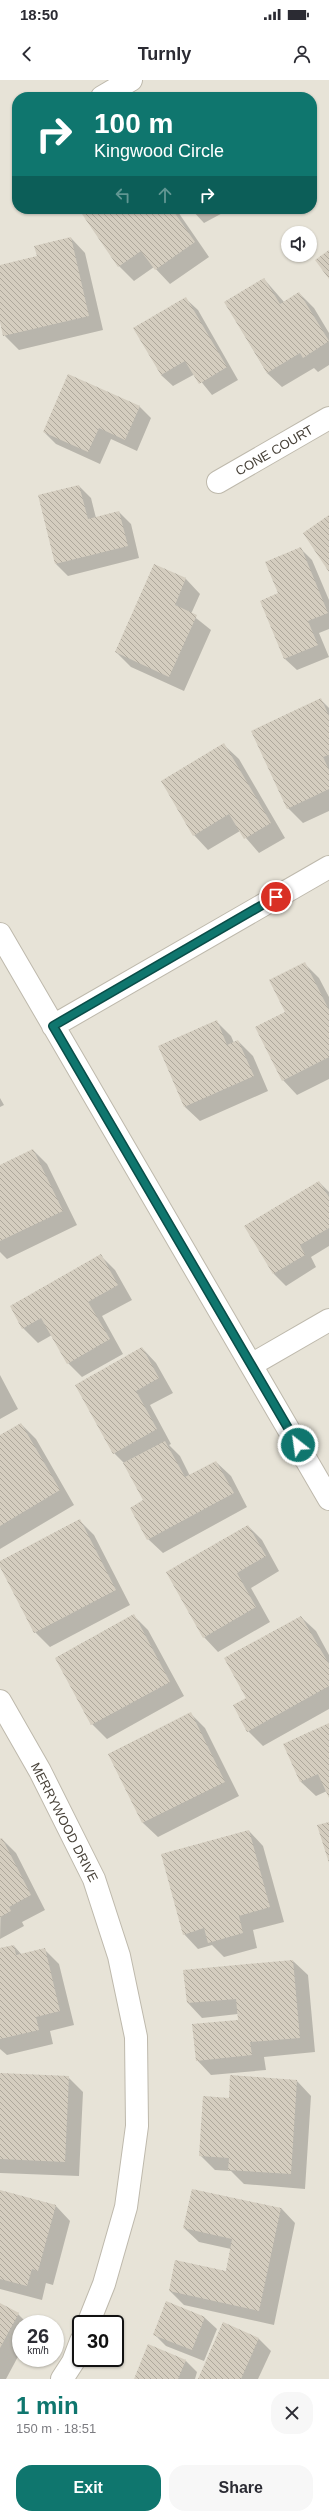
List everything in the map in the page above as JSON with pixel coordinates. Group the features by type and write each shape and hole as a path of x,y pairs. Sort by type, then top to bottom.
{"street":[{"path":"111,92 131,80"},
{"name":"CONE COURT","path":"218,482 329,418"},
{"path":"53,1026 329,867"},
{"path":"0,934 329,1498"},
{"path":"252,1365 329,1320"},
{"name":"MERRYWOOD DRIVE","path":"0,1701 40,1771 94,1878 118,1956 136,2037 137,2126 126,2207 104,2284 92,2315"},
{"path":"62,2379 72,2364"}],"shaded area":[{"path":"0,80 329,80 329,2379 0,2379"}],"building":[{"path":"82,214 175,214 195,242 155,270 141,251 118,267"},
{"path":"71,237 89,316 3,336 0,322 0,265 37,256 34,246"},
{"path":"329,250 329,279 316,262 317,259"},
{"path":"264,278 280,304 299,292 329,341 303,358 300,353 267,373 224,302"},
{"path":"186,297 227,367 199,384 185,361 161,375 133,328"},
{"path":"68,374 140,406 125,440 99,428 88,452 43,432"},
{"path":"79,485 88,519 119,511 128,546 55,564 38,495"},
{"path":"329,515 329,572 303,533"},
{"path":"301,547 328,613 308,621 318,645 284,659 260,601 278,593 265,562"},
{"path":"154,564 186,578 175,605 197,615 169,677 115,652"},
{"path":"321,698 329,716 329,755 323,757 329,770 329,789 287,809 251,731"},
{"path":"224,743 271,823 244,839 229,814 193,836 161,781"},
{"path":"305,962 329,1010 329,1057 282,1081 255,1027 285,1012 269,980"},
{"path":"217,1020 227,1045 238,1040 254,1076 184,1107 158,1046"},
{"path":"33,1149 63,1211 0,1241 0,1165"},
{"path":"319,1181 329,1197 329,1228 300,1245 305,1255 273,1274 244,1226"},
{"path":"101,1254 118,1285 88,1302 110,1339 67,1364 41,1318 22,1329 10,1306"},
{"path":"142,1347 159,1378 136,1391 157,1429 113,1454 75,1385"},
{"path":"21,1423 60,1490 0,1526 0,1435"},
{"path":"165,1441 185,1477 216,1461 234,1493 147,1540 130,1508 143,1500 123,1463"},
{"path":"80,1519 116,1590 34,1633 0,1567 0,1561"},
{"path":"248,1525 266,1556 237,1573 256,1607 203,1638 166,1572"},
{"path":"134,1614 170,1682 91,1725 55,1658"},
{"path":"301,1616 329,1664 329,1686 247,1732 233,1705 246,1698 224,1658"},
{"path":"191,1712 225,1782 142,1823 108,1754"},
{"path":"329,1723 329,1798 318,1774 300,1782 283,1744"},
{"path":"329,1822 329,1863 317,1825"},
{"path":"249,1830 270,1907 239,1916 243,1933 208,1943 204,1928 183,1935 161,1854"},
{"path":"2,1838 31,1895 9,1907 11,1911 0,1917 0,1839"},
{"path":"14,1945 16,1955 45,1948 60,2011 36,2017 39,2030 0,2039 0,1948"},
{"path":"293,1960 300,2038 250,2042 252,2055 196,2061 192,2024 238,2020 236,1999 187,2003 183,1970"},
{"path":"0,2073 69,2076 65,2162 0,2159"},
{"path":"230,2075 297,2080 291,2174 228,2170 229,2158 199,2156 203,2096 229,2098"},
{"path":"192,2189 281,2208 259,2311 169,2291 175,2260 226,2271 232,2239 183,2228"},
{"path":"0,2190 56,2205 38,2271 32,2269 27,2286 0,2279"},
{"path":"166,2301 205,2317 192,2350 153,2335"},
{"path":"0,2303 19,2313 18,2315 12,2315 12,2326 0,2348"},
{"path":"223,2322 259,2338 241,2379 198,2379"},
{"path":"148,2344 186,2360 178,2379 134,2379"}],"route":[{"path":"276,897 53,1026 298,1445"}]}
